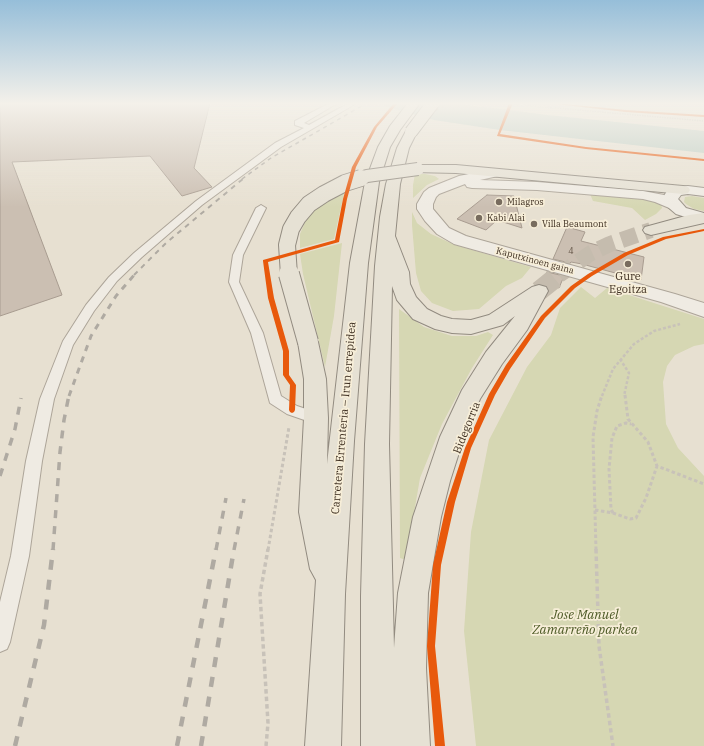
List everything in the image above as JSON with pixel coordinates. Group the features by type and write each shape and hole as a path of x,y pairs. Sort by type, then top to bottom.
{"main road":[{"name":"Carretera Errenteria – Irun errepidea","path":"323,746 330,594 342,441 359,263 372,182 384,147 394,138"},
{"name":"Carretera Errenteria – Irun errepidea","path":"379,746 376,596 377,444 384,266 393,184 403,148 402,138"},
{"path":"330,594 313,512 316,418 315,379 308,342 290,278 287,258 287,245 290,234 298,217 309,204 345,183 367,176 418,168 492,172 683,190"},
{"path":"674,206 674,214 670,220 651,230 671,226 689,220 704,218"},
{"path":"387,235 400,272 401,284 407,300 420,314 435,322 452,326 471,327 496,320 539,291 520,325 494,358 470,396 452,437 437,481 427,517 413,592 409,668 412,746"}],"street":[{"name":"Kaputxinoen gaina","path":"492,172 464,179 439,188 429,195 425,204 426,209 435,223 454,237 468,243 668,298 704,310"},
{"path":"439,188 474,184 579,189 643,195 659,198 688,214 704,218"},
{"path":"674,206 670,199 672,194 683,190 704,192"}],"lane":[{"path":"0,642 20,556 34,461 47,399 67,344 90,308 113,279 153,241 199,203 278,145 290,138"},
{"path":"261,208 238,255 234,282 257,333 275,400 292,410 316,418"}],"path":[{"path":"613,746 599,646 593,437 597,411 604,388 613,369 620,358 634,344 654,331 675,324 688,323"},
{"path":"595,510 613,513 630,519 636,518 646,498 657,466 648,442 631,424 626,410 624,397 629,373 620,358"},
{"path":"266,746 268,723 260,594 292,410"},
{"path":"613,513 610,500 609,469 612,438 617,426 626,423 631,424"},
{"path":"657,466 704,484"}],"green space":[{"path":"415,174 435,176 439,179 427,185 413,198"},
{"path":"345,189 334,239 300,248 300,234 306,220 315,209"},
{"path":"590,194 647,198 661,204 662,208 656,214 645,220 632,208 593,201"},
{"path":"692,196 704,198 704,211 694,209 684,202 685,197"},
{"path":"412,212 417,223 431,234 455,245 531,267 522,278 506,286 479,309 453,311 432,303 421,291 416,273"},
{"path":"342,243 334,316 325,367 303,274 300,254"},
{"name":"Jose Manuel Zamarreño parkea","path":"581,287 595,298 607,288 704,319 704,344 694,346 675,355 667,366 663,382 666,424 678,448 704,476 704,746 476,746 464,631 471,532 489,440 527,367 551,335 560,308"},
{"path":"399,309 424,327 452,336 476,336 488,332 493,335 472,368 442,424 420,478 406,560 400,558"}],"shaded area":[{"path":"569,138 704,138 704,153"}],"building":[{"path":"0,138 201,138 194,168 212,187 182,196 150,156 12,162 62,295 0,316"},
{"path":"487,195 514,196 522,228 497,220 486,230 457,219"},
{"path":"567,227 585,232 581,241 644,257 641,280 582,264 553,259"},
{"path":"547,272 564,276 559,288 543,281"}],"tunnel":[{"path":"559,275 591,253 610,244 651,230"},
{"path":"539,291 560,274"}],"railway":[{"path":"242,179 271,158 306,138"},
{"path":"135,274 166,243 244,178"},
{"path":"69,396 91,336 116,296 135,274"},
{"path":"53,550 60,452 69,395"},
{"path":"0,476 15,429 21,398"},
{"path":"216,550 226,498"},
{"path":"234,550 244,499"},
{"path":"15,746 44,625 53,549"},
{"path":"177,746 216,549"},
{"path":"201,746 234,549"}],"cycle path":[{"path":"292,410 293,385 286,375 286,351 271,298 265,261 337,241 345,199 354,167 370,138"},
{"path":"517,138 586,148 704,160"},
{"name":"Bidegorria","path":"440,746 431,646 437,565 451,502 468,448 492,394 508,367 543,317 573,287 590,275 626,254 665,238 704,230"}],"place":[{"name":"Milagros","path":"499,202"},
{"name":"Kabi Alai","path":"479,218"},
{"name":"Villa Beaumont","path":"534,224"},
{"name":"Gure Egoitza","path":"628,264"}]}
